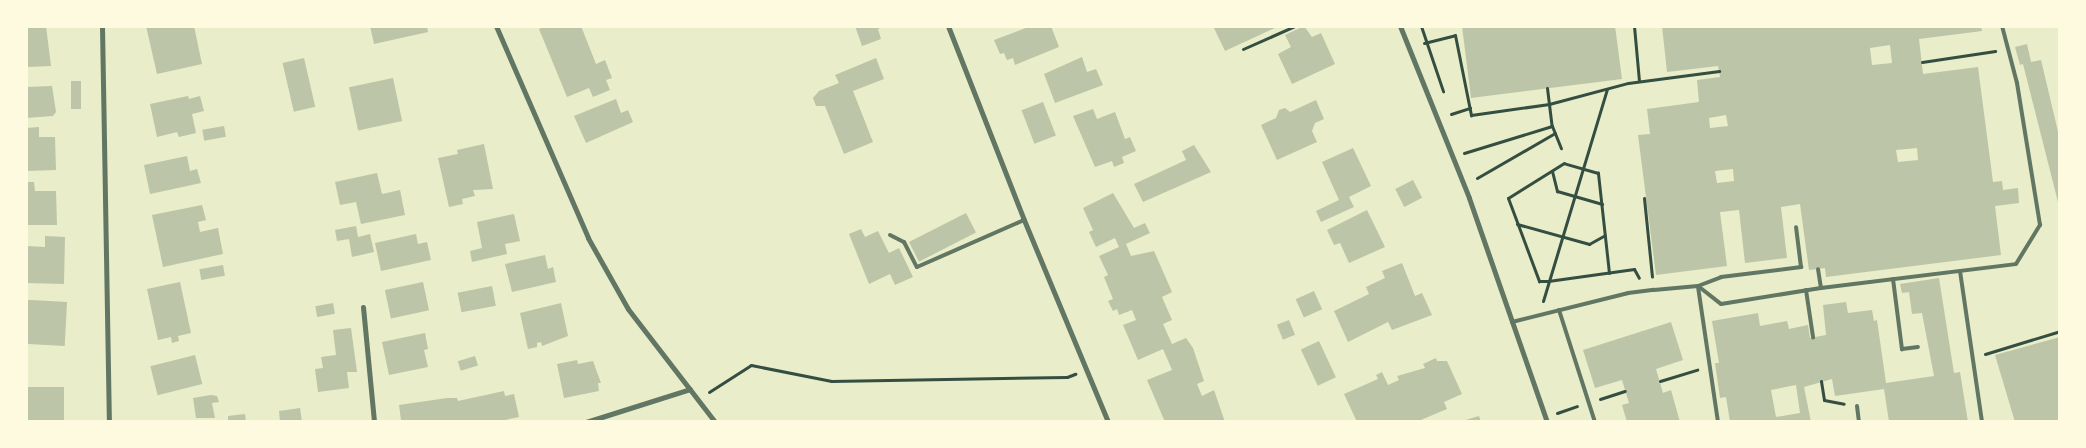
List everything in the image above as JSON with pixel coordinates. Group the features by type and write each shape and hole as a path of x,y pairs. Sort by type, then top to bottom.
{"street":[{"path":"102,26 109,422"},
{"path":"496,26 588,238 628,309 715,422"},
{"path":"948,26 1024,220 1108,422"},
{"path":"1400,26 1407,48 1454,158 1547,422"},
{"path":"364,307 374,422"},
{"path":"586,422 690,389"}],"lane":[{"path":"1698,286 1721,304 1806,290 2016,264 2040,225 2017,83 2002,26"},
{"path":"890,235 904,242 917,267 1024,220"},
{"path":"1512,322 1628,293 1698,286 1721,277 1801,267 1796,226"},
{"path":"1818,269 1821,288"},
{"path":"1960,272 1982,422"},
{"path":"1893,279 1902,349 1918,347"},
{"path":"1698,286 1718,422"},
{"path":"1806,290 1813,337"},
{"path":"1559,310 1595,422"},
{"path":"1857,406 1860,422"}],"path":[{"path":"1243,49 1294,26"},
{"path":"1634,26 1639,81"},
{"path":"1407,48 1456,35 1471,115 1549,104 1639,81 1719,71"},
{"path":"1922,62 2008,49"},
{"path":"1547,88 1552,126 1561,148"},
{"path":"1546,290 1607,88"},
{"path":"1451,114 1470,108"},
{"path":"1454,158 1552,126"},
{"path":"1477,178 1555,133"},
{"path":"1609,273 1598,173 1564,163 1508,198 1539,281 1548,281 1609,273 1634,269 1639,278 1652,277 1644,198"},
{"path":"1552,171 1557,191 1602,204"},
{"path":"1517,224 1590,244 1605,235"},
{"path":"1973,357 2060,331"},
{"path":"698,399 751,366 831,381 1067,377"},
{"path":"1660,381 1710,366"},
{"path":"1821,381 1824,400 1857,406"}],"building":[{"path":"26,26 46,26 51,66 26,67"},
{"path":"146,26 194,26 202,64 157,74"},
{"path":"370,26 427,26 428,32 374,44"},
{"path":"545,26 581,26 596,64 605,60 612,78 606,80 610,90 593,97 589,88 567,97 539,29"},
{"path":"855,26 885,26 878,29 881,39 862,46"},
{"path":"1031,26 1051,26 1059,47 1015,65 1013,58 1007,60 1004,53 1000,54 994,40"},
{"path":"1213,26 1279,26 1225,51"},
{"path":"1304,26 1312,37 1321,33 1335,64 1292,84 1278,54 1291,47 1285,35"},
{"path":"1462,26 1615,26 1622,79 1471,98"},
{"path":"1662,26 1981,26 1982,31 1919,39 1923,74 1978,67 1993,182 2002,181 2003,190 2018,188 2019,203 1995,206 2001,255 1826,277 1825,268 1809,270 1800,204 1781,207 1787,258 1745,263 1739,210 1720,212 1727,266 1656,275 1638,135 1650,134 1647,109 1699,102 1697,80 1720,77 1718,66 1667,72","holes":["1890,45 1892,63 1872,65 1870,48","1726,115 1728,126 1710,128 1709,118","1917,148 1918,160 1898,162 1896,150","1733,169 1734,181 1717,183 1715,171"]},
{"path":"2027,44 2031,62 2041,60 2060,140 2060,210 2023,64 2020,65 2015,47"},
{"path":"1082,57 1087,72 1096,69 1103,85 1055,103 1044,74"},
{"path":"304,58 315,107 294,112 283,63"},
{"path":"876,58 884,79 853,91 873,142 844,154 825,106 816,106 813,98 819,91 839,83 835,75"},
{"path":"393,78 402,121 358,130 349,87"},
{"path":"71,81 81,81 81,109 71,109"},
{"path":"52,86 56,112 53,116 26,118 26,87"},
{"path":"188,96 189,99 200,96 204,111 192,114 196,133 179,137 177,132 157,137 150,104"},
{"path":"616,99 621,113 628,110 633,122 586,143 574,116"},
{"path":"1316,100 1324,119 1315,123 1312,131 1317,142 1277,160 1261,125 1276,118 1279,110 1285,108 1290,112"},
{"path":"1043,102 1056,136 1034,144 1022,110"},
{"path":"1093,109 1097,119 1115,112 1125,139 1130,137 1136,151 1122,157 1124,163 1114,167 1112,161 1095,167 1073,116"},
{"path":"224,126 226,137 204,141 202,130"},
{"path":"39,127 39,137 55,137 56,170 26,171 26,128"},
{"path":"484,144 493,189 473,190 475,196 462,199 463,204 449,207 438,158 458,154 457,150"},
{"path":"1194,145 1211,172 1143,202 1134,184 1186,160 1182,151"},
{"path":"1353,148 1371,186 1349,197 1354,207 1321,222 1316,211 1339,200 1322,162"},
{"path":"187,156 190,171 197,169 201,183 150,194 144,165"},
{"path":"377,173 382,194 400,190 405,215 361,224 356,202 340,205 335,182"},
{"path":"1413,180 1422,198 1404,207 1395,189"},
{"path":"26,182 34,182 35,191 56,191 57,225 26,225"},
{"path":"1113,193 1134,228 1145,223 1150,233 1126,244 1131,256 1154,251 1172,292 1162,297 1172,320 1163,324 1172,344 1186,338 1193,348 1204,381 1197,384 1202,396 1214,390 1225,422 1165,422 1147,380 1172,370 1163,349 1138,360 1123,325 1136,320 1132,310 1119,315 1117,309 1113,311 1108,301 1113,299 1104,277 1108,275 1099,256 1119,247 1115,238 1096,247 1089,232 1093,230 1083,208"},
{"path":"202,205 206,220 198,222 200,232 218,228 223,254 163,267 152,215"},
{"path":"1367,210 1385,247 1349,263 1340,243 1334,245 1327,230"},
{"path":"966,213 976,233 919,262 909,242"},
{"path":"514,214 520,241 505,244 507,254 472,262 470,251 482,248 477,222"},
{"path":"356,226 358,237 370,234 374,252 352,257 349,239 337,241 335,230"},
{"path":"861,229 865,237 878,231 889,253 899,248 913,277 895,285 890,274 869,284 849,234"},
{"path":"416,234 418,244 427,242 431,260 381,271 375,243"},
{"path":"45,236 65,237 64,284 26,283 26,246 45,247"},
{"path":"545,255 548,269 553,267 556,282 512,292 505,264"},
{"path":"1402,263 1415,296 1422,293 1432,315 1392,330 1388,322 1348,342 1334,311 1369,294 1366,287 1385,278 1382,271"},
{"path":"223,265 225,276 201,280 199,269"},
{"path":"1939,278 1954,373 1960,372 1968,422 1889,422 1884,389 1835,396 1832,379 1804,387 1811,422 1730,422 1726,397 1720,398 1715,363 1719,363 1712,321 1758,313 1760,326 1787,321 1789,329 1808,325 1810,338 1826,335 1823,305 1846,302 1848,313 1872,310 1874,321 1877,320 1886,383 1934,376 1922,313 1912,314 1909,292 1902,293 1900,284","holes":["1796,385 1800,413 1776,417 1771,390"]},
{"path":"180,282 191,333 178,336 179,341 172,343 171,337 158,340 147,289"},
{"path":"423,282 429,310 391,318 385,290"},
{"path":"492,286 496,306 461,312 458,293"},
{"path":"1314,291 1322,309 1304,317 1296,299"},
{"path":"26,300 67,302 65,346 26,344"},
{"path":"333,303 335,314 317,317 315,306"},
{"path":"561,303 568,336 542,346 541,342 537,343 537,347 528,349 520,313"},
{"path":"1289,320 1295,335 1283,340 1277,325"},
{"path":"1671,322 1683,360 1656,369 1663,393 1671,390 1680,422 1627,422 1622,405 1629,403 1622,380 1595,388 1583,350"},
{"path":"351,328 357,372 347,372 349,388 318,392 315,369 323,368 321,357 336,355 333,330"},
{"path":"425,333 428,349 424,350 428,367 389,375 382,342"},
{"path":"2060,337 2060,422 2015,422 1995,355"},
{"path":"1319,341 1336,377 1318,386 1301,349"},
{"path":"195,355 202,384 158,395 150,366"},
{"path":"475,356 478,366 461,371 458,361"},
{"path":"1436,358 1437,361 1447,361 1462,394 1444,402 1447,409 1416,422 1357,422 1344,394 1378,379 1376,375 1382,372 1388,385 1399,380 1397,376 1425,368 1423,364"},
{"path":"577,360 578,364 593,361 601,383 598,383 599,391 564,398 557,364"},
{"path":"26,387 64,387 64,422 26,422"},
{"path":"504,391 505,396 514,394 519,417 495,422 397,422 401,420 399,405 447,398 457,398 458,401"},
{"path":"217,396 219,402 212,403 215,418 196,418 193,398"},
{"path":"300,408 302,422 280,422 279,411"},
{"path":"245,414 246,422 228,422 228,416"},
{"path":"1479,416 1481,422 1462,422 1462,421"}]}
